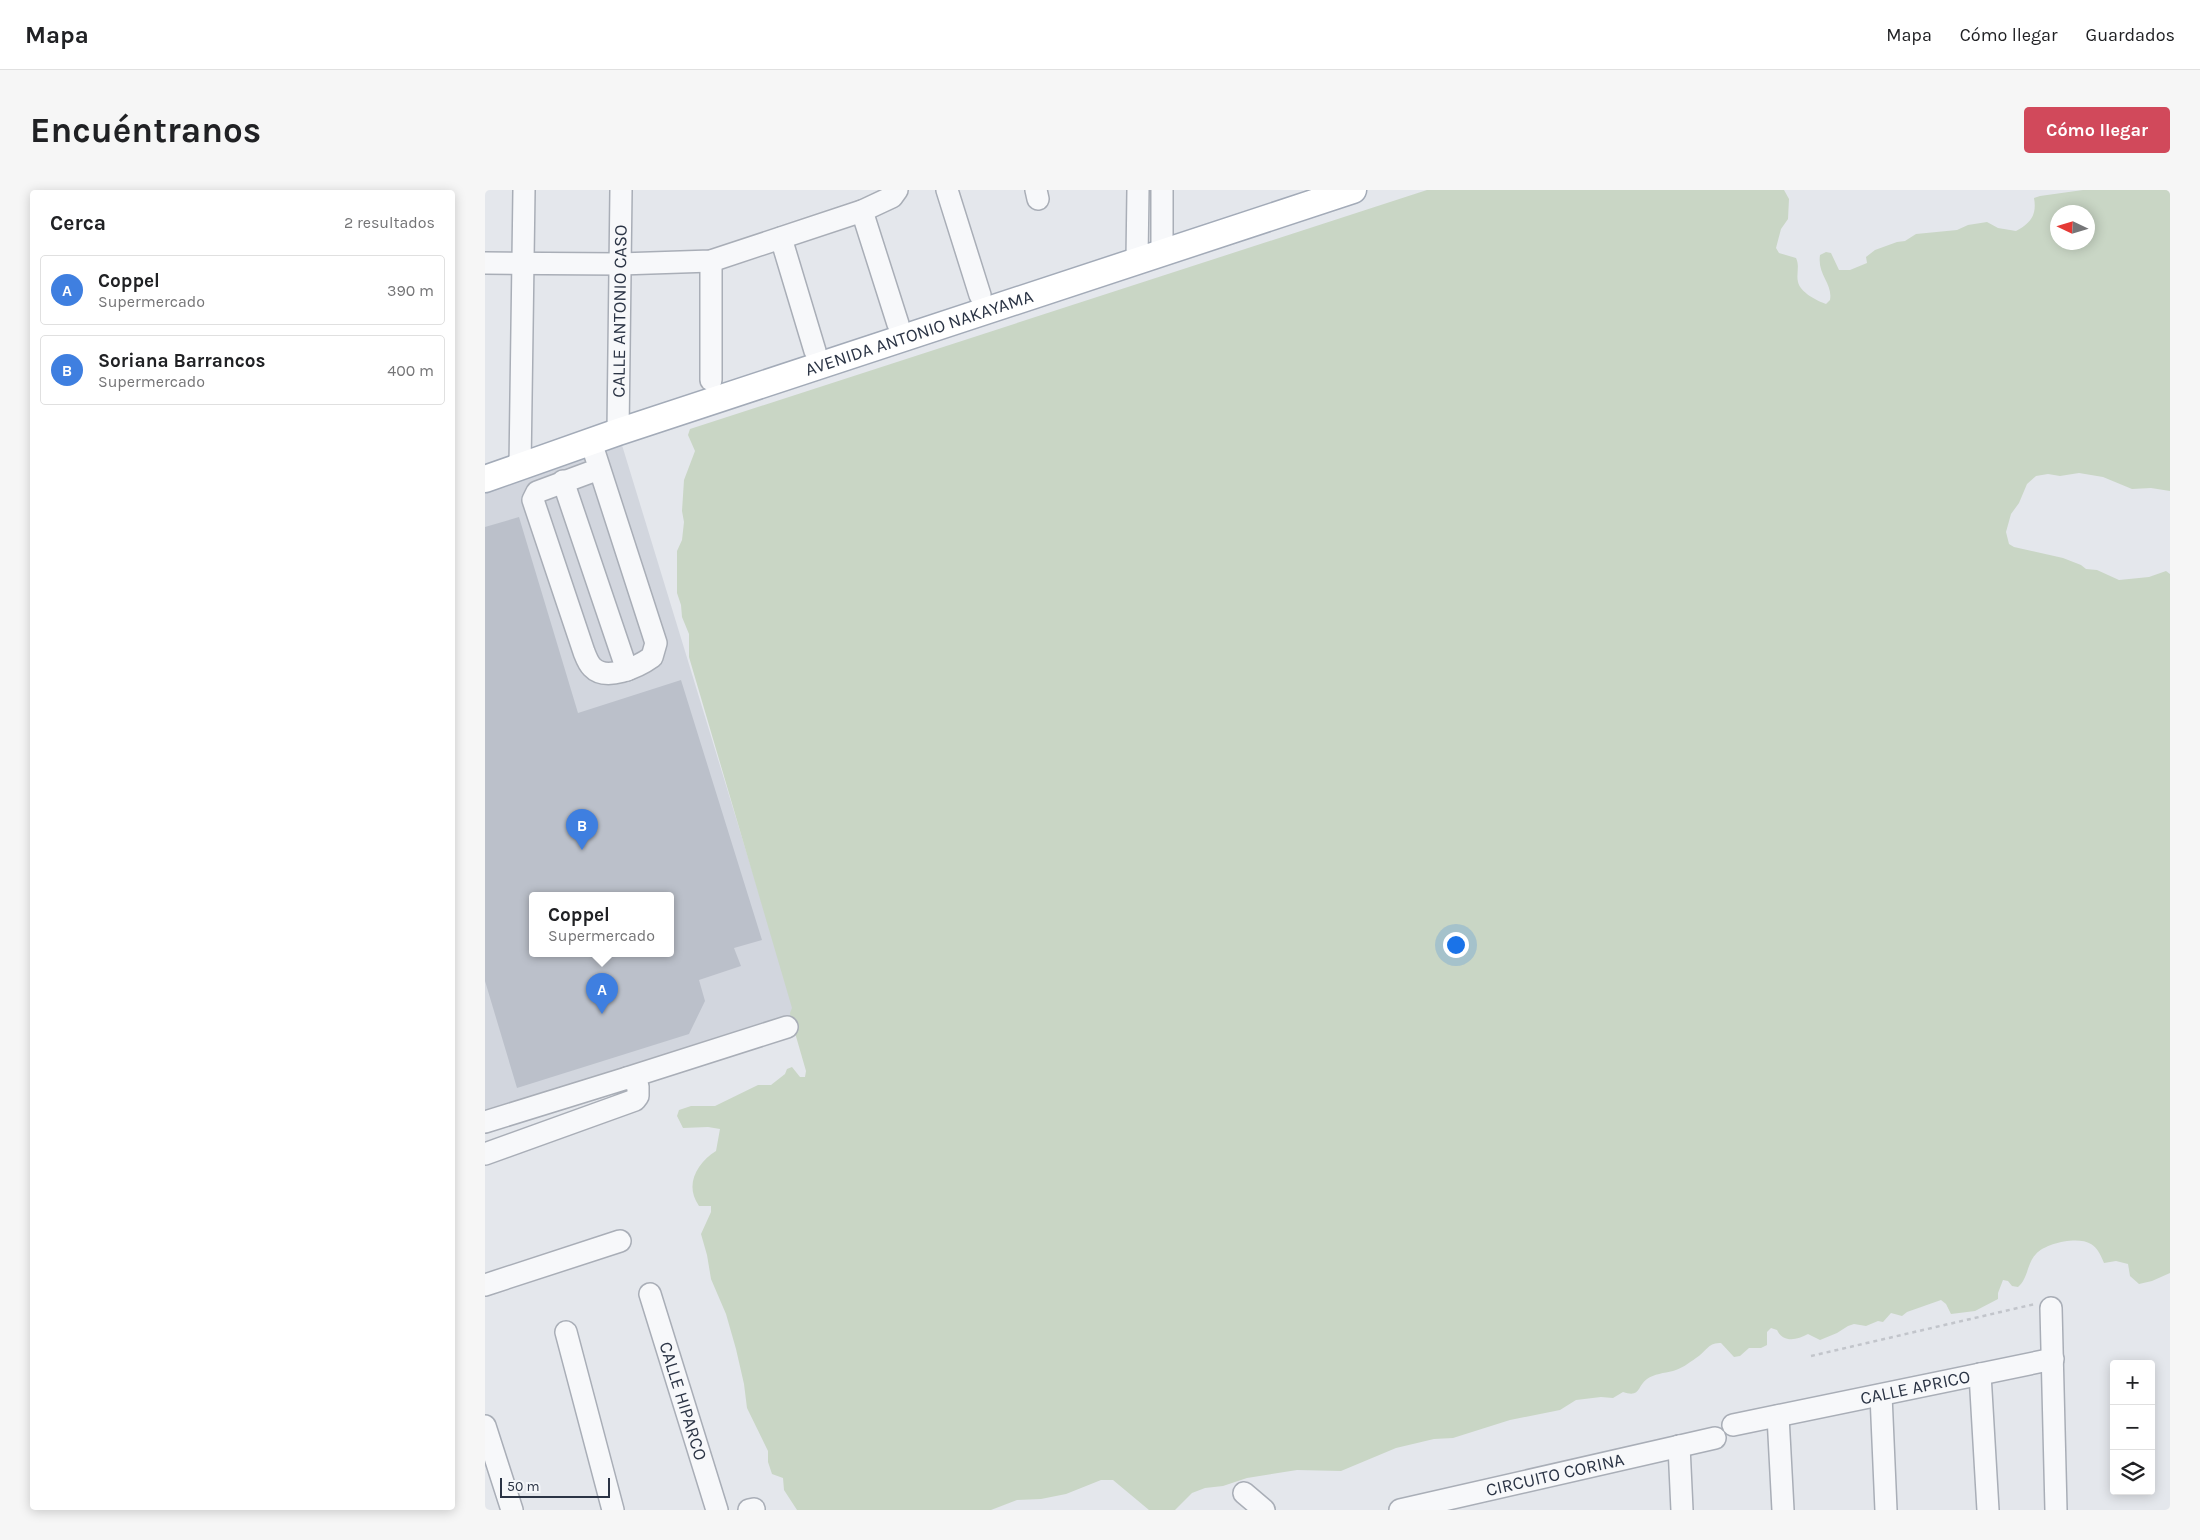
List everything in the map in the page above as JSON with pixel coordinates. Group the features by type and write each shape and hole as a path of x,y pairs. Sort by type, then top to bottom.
{"main road":[{"name":"AVENIDA ANTONIO NAKAYAMA","path":"485,478 618,432 1353,190"}],"street":[{"path":"520,467 525,190"},
{"name":"CALLE ANTONIO CASO","path":"618,432 621,190"},
{"path":"485,262 620,264 711,261 862,211 892,196 897,190"},
{"path":"947,190 980,295"},
{"path":"1137,260 1138,190"},
{"path":"1162,190 1162,252"},
{"path":"862,211 898,324"},
{"path":"781,238 815,351"},
{"path":"711,261 711,380"},
{"path":"591,442 655,643 652,658 627,670 609,674 603,673 591,666 584,652 533,500 537,492 599,469"},
{"path":"563,482 627,670"},
{"path":"485,1122 787,1027"},
{"path":"485,1154 635,1100 638,1086 632,1079 627,1078"},
{"path":"485,1286 620,1241"},
{"name":"CALLE HIPARCO","path":"650,1294 717,1510"},
{"path":"2051,1308 2056,1510"},
{"path":"566,1332 613,1510"},
{"name":"CALLE APRICO","path":"1733,1425 2053,1360"},
{"path":"1980,1374 1988,1510"},
{"path":"1881,1395 1886,1510"},
{"path":"1778,1416 1783,1510"},
{"path":"485,1426 512,1510"},
{"name":"CIRCUITO CORINA","path":"1400,1510 1715,1438"},
{"path":"1679,1446 1682,1510"},
{"path":"1244,1493 1264,1510"}],"path":[{"path":"1811,1356 2034,1304 2051,1308"}],"shaded area":[{"path":"618,432 799,1024 485,1120 485,476"}],"green space":[{"path":"1427,190 1784,190 1789,199 1788,219 1781,229 1776,248 1779,253 1796,258 1799,286 1809,296 1826,304 1830,300 1830,294 1821,268 1820,255 1826,252 1831,253 1839,270 1850,270 1867,263 1866,257 1875,250 1905,241 1916,234 1957,230 1968,225 1987,222 1998,228 2016,231 2026,225 2032,218 2035,209 2034,198 2040,196 2083,190 2170,190 2170,491 2151,488 2132,489 2103,477 2079,473 2060,476 2048,474 2036,476 2027,484 2019,503 2011,514 2006,532 2009,544 2014,547 2063,558 2086,569 2097,570 2119,580 2149,577 2166,571 2170,574 2170,1273 2152,1281 2139,1284 2130,1276 2128,1264 2116,1261 2104,1263 2096,1248 2085,1242 2062,1242 2047,1247 2036,1254 2024,1280 2018,1287 2012,1286 2008,1281 2003,1280 1998,1293 1998,1299 1975,1311 1951,1314 1946,1304 1941,1300 1907,1312 1902,1316 1891,1313 1883,1322 1878,1321 1866,1326 1854,1324 1820,1340 1808,1334 1795,1339 1787,1339 1777,1330 1771,1328 1767,1332 1767,1345 1761,1348 1749,1348 1740,1356 1734,1357 1721,1343 1713,1344 1682,1367 1647,1379 1633,1393 1623,1392 1613,1398 1601,1397 1576,1400 1560,1410 1510,1420 1453,1438 1434,1439 1396,1448 1341,1471 1297,1470 1247,1478 1223,1486 1205,1488 1192,1493 1175,1510 1149,1510 1113,1480 1101,1480 1066,1494 1041,1499 1017,1500 991,1510 797,1510 784,1490 783,1478 772,1474 768,1462 768,1451 747,1408 736,1349 726,1314 711,1279 701,1234 711,1212 711,1206 699,1206 695,1198 693,1183 698,1168 716,1151 720,1129 708,1127 683,1128 677,1116 679,1110 691,1106 715,1106 758,1085 771,1085 785,1074 787,1069 792,1067 800,1077 805,1077 806,1071 791,1019 790,1013 792,1008 689,657 689,634 682,617 677,593 677,551 682,540 684,522 682,511 684,480 695,451 688,435 690,429"}],"building":[{"path":"519,517 578,713 681,680 762,940 734,948 741,966 699,980 705,1001 689,1034 517,1088 485,981 485,527"}],"place":[{"name":"Soriana Barrancos","path":"582,850"},
{"name":"Coppel","path":"602,1014"}]}
